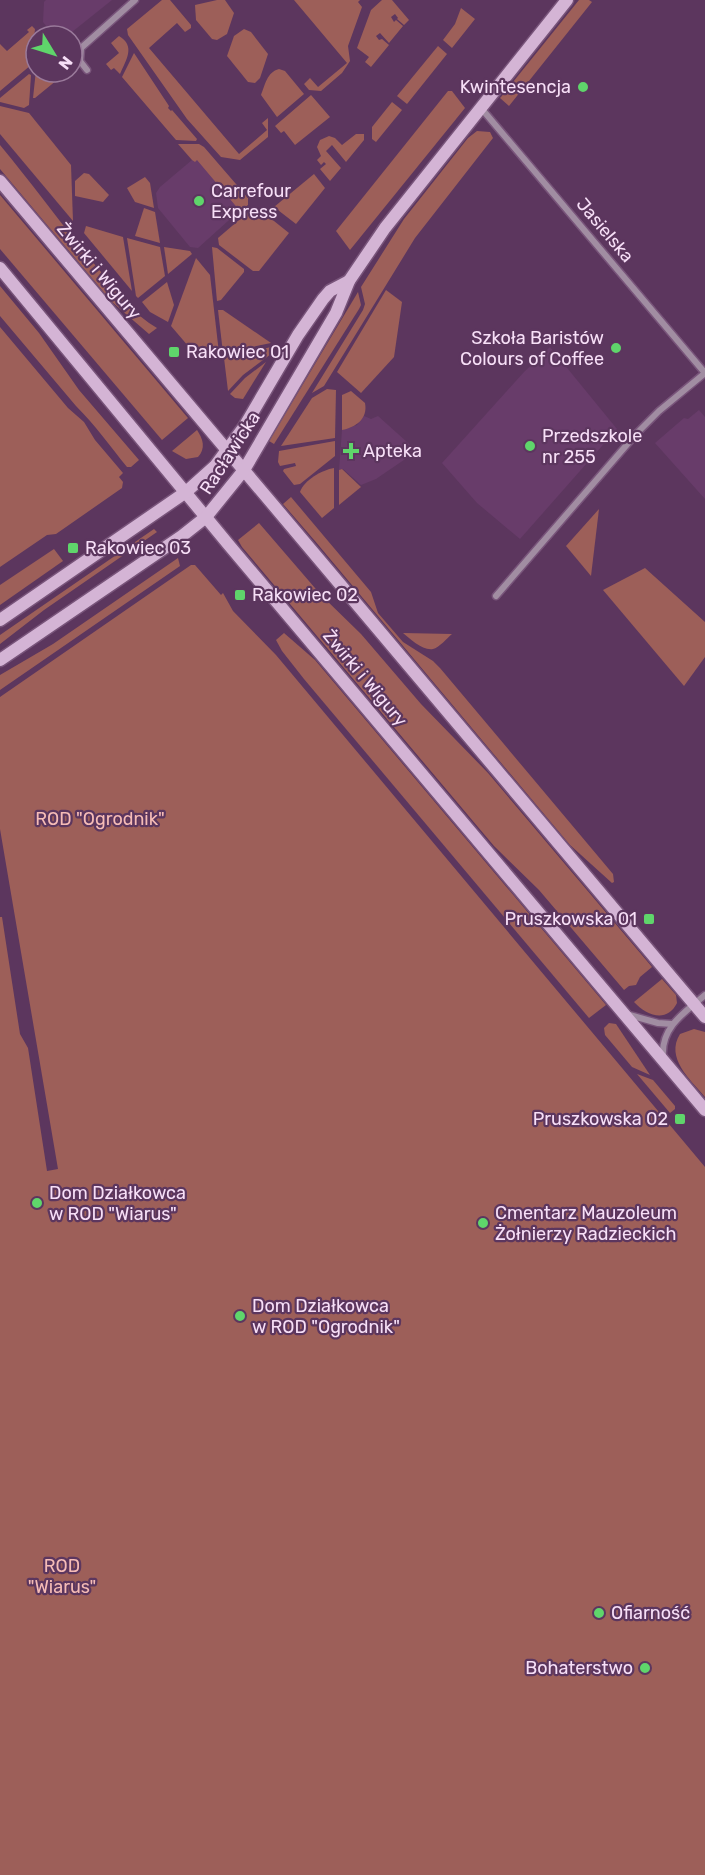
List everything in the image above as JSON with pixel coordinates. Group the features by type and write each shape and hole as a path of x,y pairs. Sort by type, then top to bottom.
{"main road":[{"name":"Racławicka","path":"0,660 207,518 244,470 336,313 349,281 385,228 567,0"},
{"name":"Żwirki i Wigury","path":"0,181 705,1017"},
{"name":"Żwirki i Wigury","path":"0,268 705,1110"},
{"name":"Racławicka","path":"0,620 186,492 215,466 244,427 298,335 323,299 330,291 349,281"}],"street":[{"path":"87,70 80,61 81,48 135,0"},
{"name":"Jasielska","path":"480,108 705,373"},
{"path":"496,596 637,433 659,411 705,373"},
{"path":"663,1059 664,1040 672,1023 705,995"},
{"path":"624,1013 658,1023 672,1023"}],"shaded area":[{"path":"46,0 112,0 82,24 45,24 44,2"},
{"path":"205,149 248,198 248,203 198,248 190,247 158,208 156,193"},
{"name":"Przedszkole nr 255","path":"550,347 617,429 520,539 477,503 442,463 524,372"},
{"path":"699,410 705,417 705,499 655,443 684,418 688,419"},
{"path":"364,416 371,419 378,416 417,451 376,479 361,485 343,469 339,470 342,430 357,425"}],"green space":[{"path":"162,0 170,0 191,25 191,28 185,32 177,23 149,48 239,154 267,130 262,123 268,118 268,137 240,160 221,157 187,119 128,35 127,29"},
{"path":"225,0 234,13 227,34 217,40 212,39 196,20 195,5"},
{"path":"294,0 360,0 358,2 362,7 348,46 350,61 342,73 321,91 309,90 304,84 310,78 318,87 347,63"},
{"path":"382,0 392,0 409,20 404,25 395,14 391,17 394,22 396,20 403,26 389,43 380,33 376,36 389,45 371,67 365,62 369,57 357,48 371,10"},
{"path":"579,0 592,2 509,106 500,98"},
{"path":"461,8 475,19 452,48 443,40 455,24"},
{"path":"244,29 251,32 268,54 260,78 255,83 248,82 227,56 234,36"},
{"path":"24,36 24,71 0,91 0,44 7,51"},
{"path":"119,36 127,44 128,49 120,74 114,68 111,70 106,64 119,53 111,43"},
{"path":"438,46 447,54 407,104 397,96"},
{"path":"134,53 169,106 168,108 197,139 196,141 176,140 122,77"},
{"path":"279,69 285,71 304,94 277,117 261,95 269,76"},
{"path":"24,78 24,84 30,84 29,105 24,108 0,102 0,98"},
{"path":"34,84 52,84 35,98 33,98"},
{"path":"448,91 452,91 465,108 350,250 336,231"},
{"path":"311,95 330,117 295,145 284,131 281,133 275,126"},
{"path":"392,102 402,110 376,142 372,139 372,127"},
{"path":"0,106 29,113 71,165 73,221 0,134"},
{"path":"477,131 490,132 493,138 415,238 324,386 312,393 363,310 365,304 361,287 404,219 468,138"},
{"path":"356,134 364,134 364,140 346,162 332,145 326,151 341,168 330,181 320,169 326,164 324,162 321,165 317,160 321,156 317,147 320,140 329,136 342,145"},
{"path":"178,144 199,144 204,147 248,198 248,205 240,211 197,160 195,162 192,160"},
{"path":"0,145 120,296 141,317 157,328 149,334 112,302 0,169"},
{"path":"84,173 89,174 109,195 103,202 75,196 75,181"},
{"path":"314,174 325,188 296,224 274,207"},
{"path":"145,177 150,183 154,208 135,202 127,188"},
{"path":"0,195 188,418 162,440 0,249"},
{"path":"144,208 155,212 160,243 135,236"},
{"path":"253,208 289,233 259,271 253,271 219,245 218,238"},
{"path":"86,226 123,237 132,291 84,233"},
{"path":"127,238 160,247 165,276 138,298 136,296"},
{"path":"164,247 190,251 192,254 168,274"},
{"path":"212,247 217,248 244,269 221,300 217,301"},
{"path":"196,258 210,275 219,353 195,354 171,326"},
{"path":"167,282 174,305 168,322 150,312 142,302"},
{"path":"0,286 39,333 79,390 139,460 131,467 127,467 0,316"},
{"path":"386,290 402,302 394,357 361,393 337,372"},
{"path":"358,292 361,305 359,309 274,444 269,441"},
{"path":"218,310 223,310 271,343 223,353"},
{"path":"0,327 68,408 84,422 95,440 123,473 119,477 123,482 122,488 56,534 47,535 0,567"},
{"path":"275,348 271,354 243,375 228,391 224,358"},
{"path":"266,362 243,399 235,398 230,394 245,378"},
{"path":"327,389 336,390 335,438 281,446 312,398"},
{"path":"351,391 365,403 365,414 352,427 342,430 342,395"},
{"path":"197,430 203,444 198,457 186,459 172,451"},
{"path":"335,441 335,456 300,484 294,485 283,471 296,466 295,463 280,466 278,462 279,451"},
{"path":"334,468 334,508 322,518 300,492 305,483 314,476"},
{"path":"342,469 361,487 339,505 339,470"},
{"path":"291,497 371,592 378,613 403,642 440,668 613,874 614,882 612,883 570,845 283,504"},
{"path":"599,509 591,576 566,546"},
{"path":"259,523 321,595 361,634 421,704 488,773 652,967 640,977 636,985 624,990 539,890 494,846 242,547 238,540"},
{"path":"154,529 157,532 44,610 0,644 0,635"},
{"path":"54,549 63,561 0,605 0,585"},
{"path":"178,558 180,566 0,690 0,675 53,644"},
{"path":"191,565 195,565 221,595 223,593 233,611 276,655 705,1167 705,1875 0,1875 0,917 2,917 20,1034 28,1048 47,1171 58,1169 0,829 0,697"},
{"path":"645,568 705,622 705,657 684,686 603,590"},
{"path":"284,633 315,660 606,1005 589,1018 304,679 276,640"},
{"path":"403,633 452,634 438,647 429,649 417,644"},
{"path":"662,979 676,995 677,1003 668,1013 651,1014 634,1002"},
{"path":"609,1023 616,1024 650,1075 632,1067 605,1035 604,1028"},
{"path":"694,1029 705,1032 705,1097 681,1068 675,1051 680,1034"},
{"path":"637,1074 653,1080 675,1106 675,1109 670,1113"}],"place":[{"name":"Kwintesencja","path":"583,87"},
{"name":"Carrefour Express","path":"199,201"},
{"name":"Szkoła Baristów Colours of Coffee","path":"616,348"},
{"name":"Rakowiec 01","path":"174,352"},
{"name":"Przedszkole nr 255","path":"530,446"},
{"name":"Apteka","path":"351,451"},
{"name":"Rakowiec 03","path":"73,548"},
{"name":"Rakowiec 02","path":"240,595"},
{"name":"Pruszkowska 01","path":"649,919"},
{"name":"Pruszkowska 02","path":"680,1119"},
{"name":"Dom Działkowca w ROD \"Wiarus\"","path":"37,1203"},
{"name":"Cmentarz Mauzoleum Żołnierzy Radzieckich","path":"483,1223"},
{"name":"Dom Działkowca w ROD \"Ogrodnik\"","path":"240,1316"},
{"name":"Ofiarność","path":"599,1613"},
{"name":"Bohaterstwo","path":"645,1668"}],"park label":[{"name":"ROD \"Ogrodnik\"","path":"100,819"},
{"name":"ROD \"Wiarus\"","path":"62,1576"}]}
